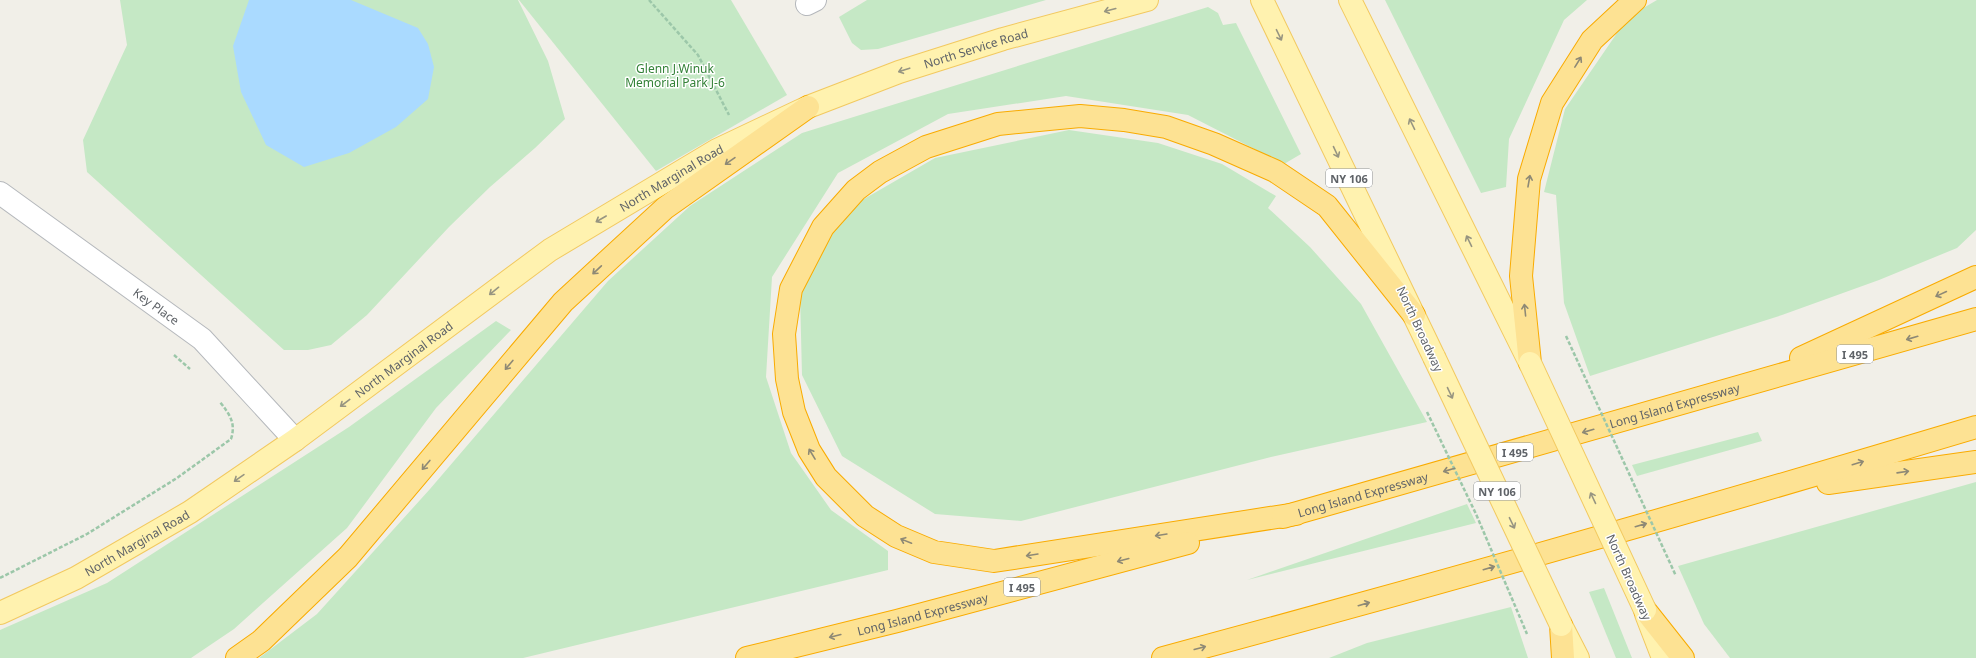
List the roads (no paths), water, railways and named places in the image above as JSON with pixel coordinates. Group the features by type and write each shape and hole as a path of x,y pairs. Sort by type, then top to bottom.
{"highway":[{"path":"1530,363 1521,276 1529,179 1552,103 1592,40 1635,0"},
{"path":"237,658 261,640 348,557 563,302 665,208 808,107"},
{"path":"1296,514 994,561 934,552 896,536 865,516 826,477 809,450 794,412 787,379 784,334 791,289 823,226 856,190 880,172 926,147 998,124 1080,116 1124,120 1166,127 1214,144 1275,171 1327,206 1414,315"},
{"path":"1733,390 1976,277"},
{"name":"Long Island Expressway","path":"747,658 904,619 1296,514 1733,390 1976,319"},
{"path":"1163,658 1327,614 1753,494 1976,427"},
{"path":"1753,494 1976,462"},
{"path":"1645,610 1683,658"},
{"path":"1216,658 1327,614"},
{"path":"1561,625 1564,658"}],"main road":[{"name":"North Service Road","path":"808,107 899,72 1003,39 1147,0"},
{"name":"North Broadway","path":"1262,0 1578,658"},
{"name":"North Broadway","path":"1350,0 1530,363 1645,610 1663,658"},
{"name":"North Marginal Road","path":"0,613 76,578 190,512 295,440 550,250 717,150 808,107"}],"street":[{"name":"Key Place","path":"0,193 202,339 295,440"}],"water":[{"path":"249,0 351,0 418,28 428,44 434,67 428,99 396,127 349,153 304,167 266,145 241,92 233,46"}],"park label":[{"name":"Glenn J.Winuk Memorial Park J-6","path":"675,75"}]}
